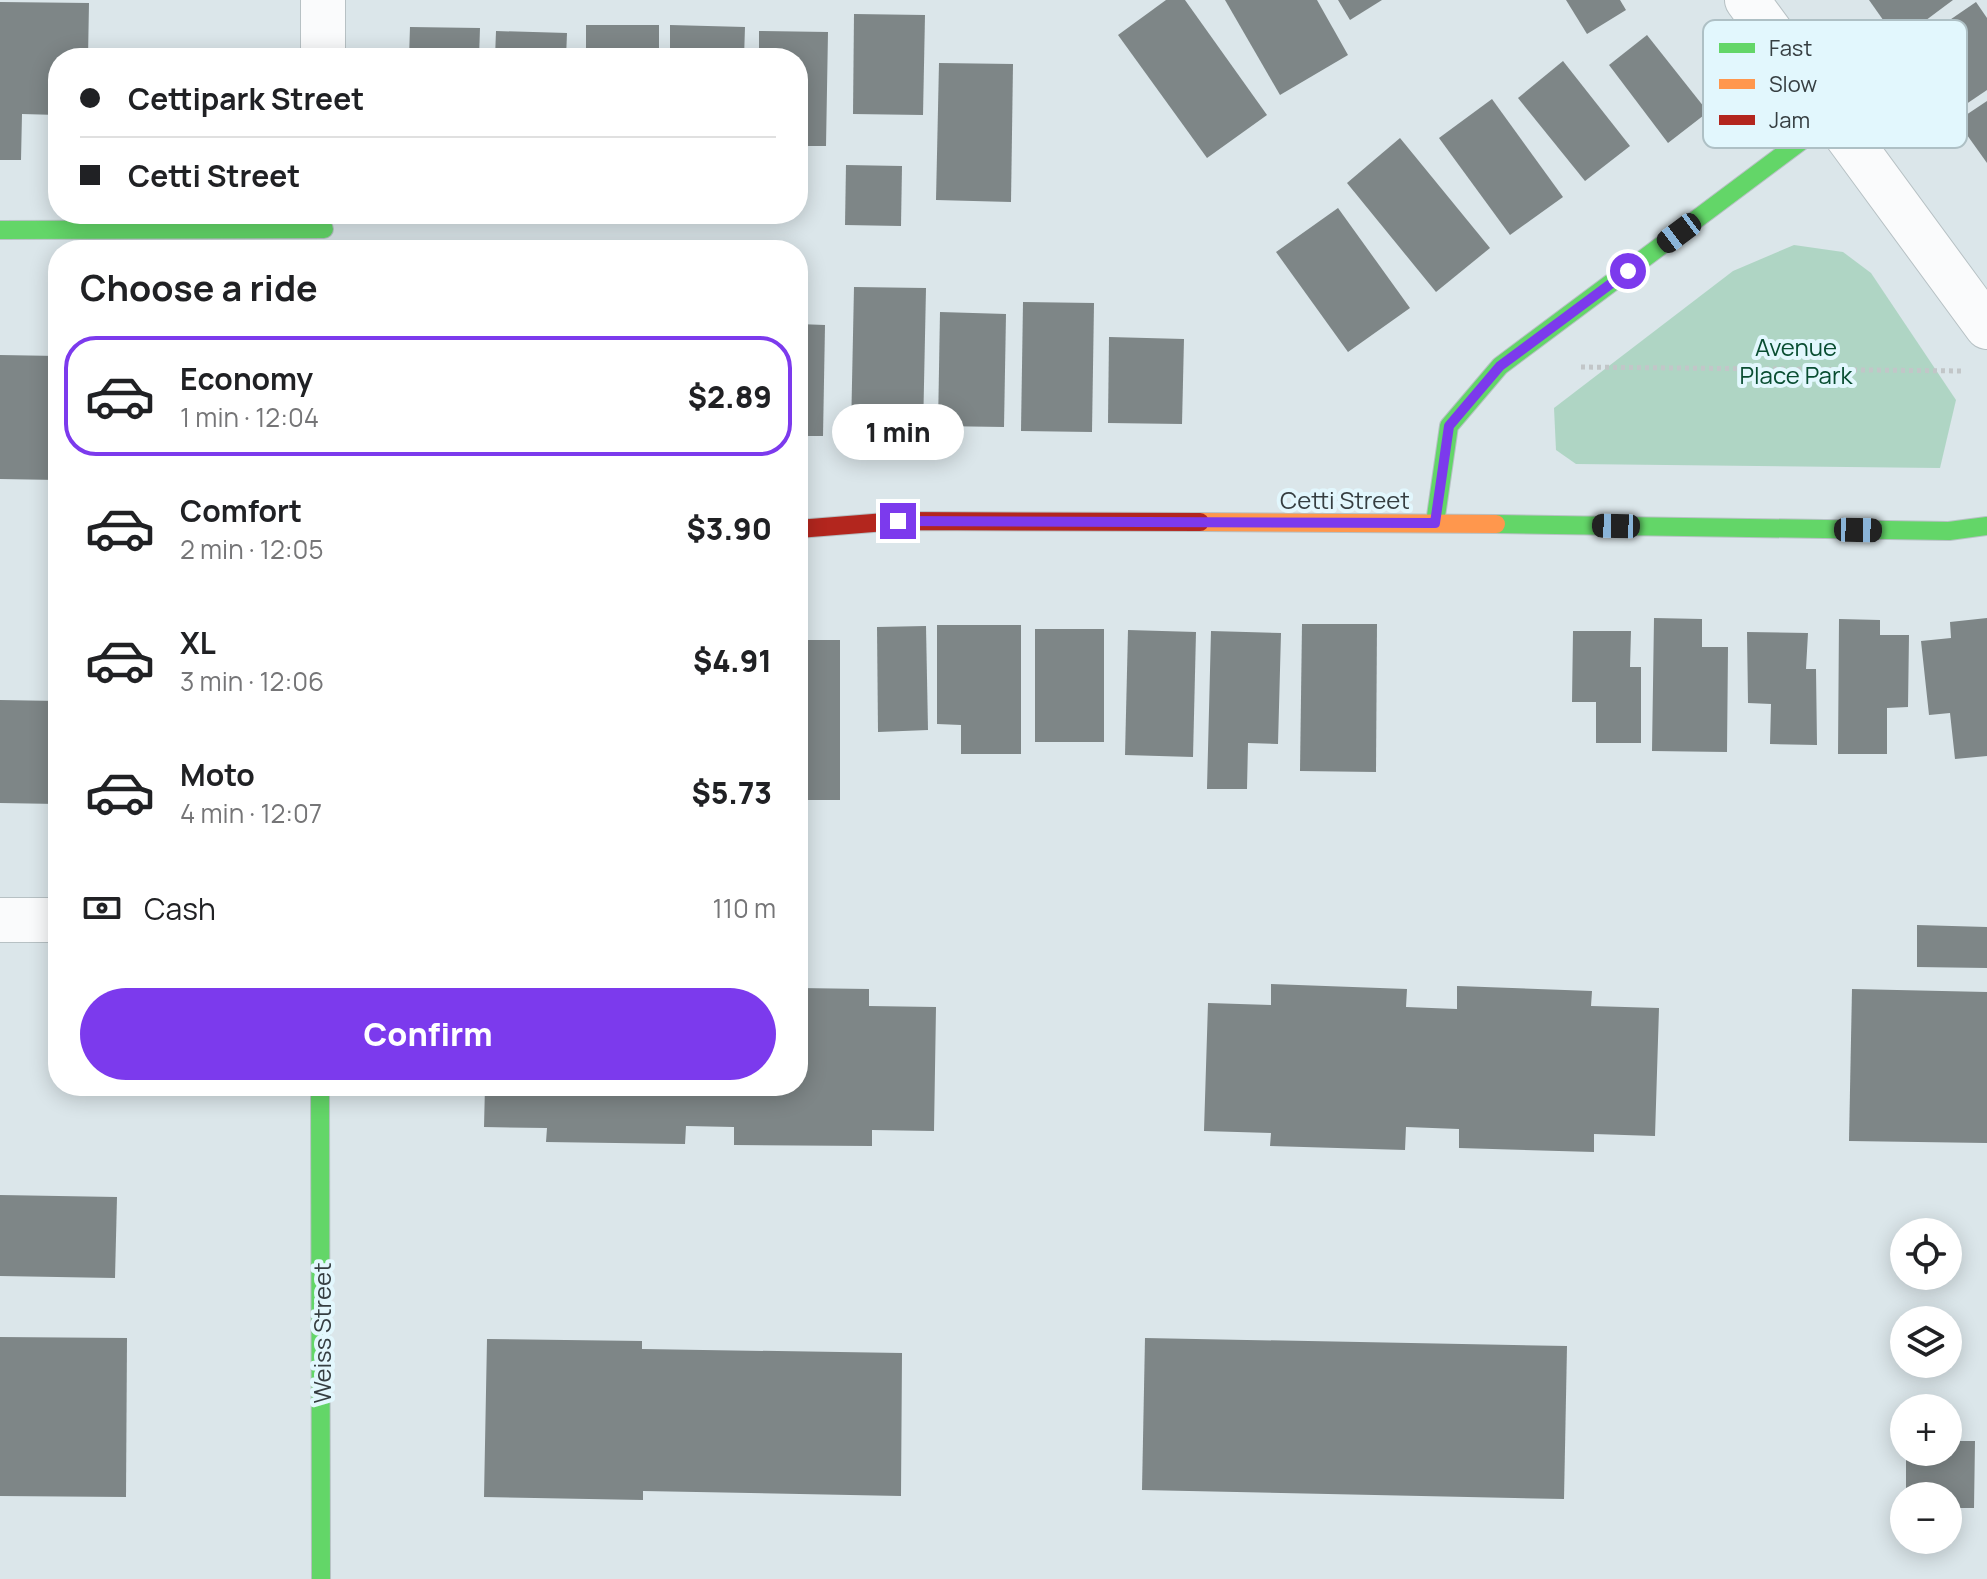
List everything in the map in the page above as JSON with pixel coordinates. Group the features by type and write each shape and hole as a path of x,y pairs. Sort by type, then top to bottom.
{"street":[{"path":"323,0 323,48"},
{"path":"1747,0 1761,20"},
{"path":"1435,523 1449,426 1500,366 1792,148"},
{"path":"1854,148 1987,327"},
{"path":"0,230 324,231"},
{"name":"Cetti Street","path":"808,528 898,521 1435,523 1949,531 1987,526"},
{"path":"0,920 48,920"},
{"name":"Weiss Street","path":"320,1096 321,1579"}],"path":[{"path":"1500,366 1975,371"}],"green space":[{"name":"Avenue Place Park","path":"1794,245 1843,252 1871,273 1956,400 1940,468 1576,464 1556,450 1554,408 1733,271"}],"building":[{"path":"1166,0 1185,0 1267,115 1207,158 1118,35"},
{"path":"1225,0 1317,0 1348,55 1280,95"},
{"path":"1338,0 1382,0 1350,20"},
{"path":"1566,0 1620,0 1626,10 1587,34"},
{"path":"1869,0 1953,0 1926,20 1883,20"},
{"path":"0,2 89,3 88,48 48,48 48,115 22,114 21,160 0,160"},
{"path":"1976,2 1987,18 1987,90 1967,104 1967,20 1950,20"},
{"path":"854,14 925,15 923,115 853,114"},
{"path":"586,25 659,25 659,48 586,48"},
{"path":"670,25 745,27 744,48 670,48"},
{"path":"410,27 480,28 479,48 409,48"},
{"path":"496,31 567,33 566,48 495,48"},
{"path":"759,31 828,32 826,146 808,146 808,48 759,48"},
{"path":"1647,35 1703,106 1703,116 1668,143 1609,65"},
{"path":"1563,61 1630,146 1585,181 1518,98"},
{"path":"939,63 1013,64 1011,202 936,200"},
{"path":"1492,99 1563,197 1510,235 1439,138"},
{"path":"1987,101 1987,163 1967,135 1967,114"},
{"path":"1400,138 1490,248 1436,292 1347,183"},
{"path":"846,165 902,166 901,226 845,225"},
{"path":"1338,208 1410,308 1348,352 1276,252"},
{"path":"854,287 926,288 923,432 851,431"},
{"path":"1023,302 1094,303 1092,432 1021,431"},
{"path":"940,312 1006,314 1004,427 938,426"},
{"path":"808,324 825,325 823,436 808,436"},
{"path":"1109,337 1184,339 1182,424 1108,423"},
{"path":"0,355 48,356 48,480 0,479"},
{"path":"1654,618 1702,619 1702,647 1728,647 1727,752 1652,751"},
{"path":"1987,618 1987,756 1955,759 1950,713 1929,715 1921,641 1951,638 1950,622"},
{"path":"1839,619 1880,620 1880,635 1909,635 1908,707 1887,708 1887,754 1838,754"},
{"path":"1302,624 1377,624 1376,772 1300,771"},
{"path":"937,625 1021,625 1021,754 961,754 961,725 937,724"},
{"path":"926,626 928,730 878,732 877,627"},
{"path":"1035,629 1104,629 1104,742 1035,742"},
{"path":"1128,630 1196,632 1193,757 1125,755"},
{"path":"1211,631 1281,633 1278,744 1248,743 1247,789 1207,789"},
{"path":"1573,631 1631,631 1630,667 1641,667 1641,743 1596,743 1596,702 1572,702"},
{"path":"1747,632 1808,633 1806,669 1816,669 1817,745 1770,744 1771,704 1748,703"},
{"path":"808,640 840,640 840,800 808,800"},
{"path":"0,700 48,701 48,804 0,803"},
{"path":"1917,925 1987,927 1987,968 1917,967"},
{"path":"1271,984 1407,989 1406,1007 1457,1009 1457,986 1592,991 1591,1006 1659,1008 1655,1136 1594,1134 1594,1152 1459,1148 1459,1129 1406,1127 1405,1150 1270,1146 1271,1133 1204,1131 1208,1003 1271,1005"},
{"path":"808,988 869,989 869,1006 936,1007 934,1131 872,1130 872,1146 734,1145 734,1127 686,1126 685,1144 546,1142 547,1128 484,1127 485,1096 808,1096"},
{"path":"1852,989 1987,992 1987,1143 1849,1141"},
{"path":"0,1195 117,1197 115,1278 0,1276"},
{"path":"0,1337 127,1338 126,1497 0,1496"},
{"path":"1145,1338 1567,1346 1564,1499 1142,1490"},
{"path":"487,1339 642,1341 642,1349 902,1353 901,1496 643,1491 643,1500 484,1497"},
{"path":"1962,1441 1975,1441 1974,1508 1962,1508 1962,1482 1906,1482 1906,1466 1962,1466"}],"traffic: fast":[{"path":"1435,523 1449,426 1500,366 1792,148"},
{"path":"0,230 324,229"},
{"path":"1496,524 1949,531 1987,526"},
{"path":"320,1096 321,1579"}],"traffic: slow":[{"path":"1200,522 1496,524"}],"traffic: jam":[{"path":"808,528 898,521 1200,522"}],"route":[{"path":"898,521 1435,523 1449,426 1500,366 1628,271"}]}
